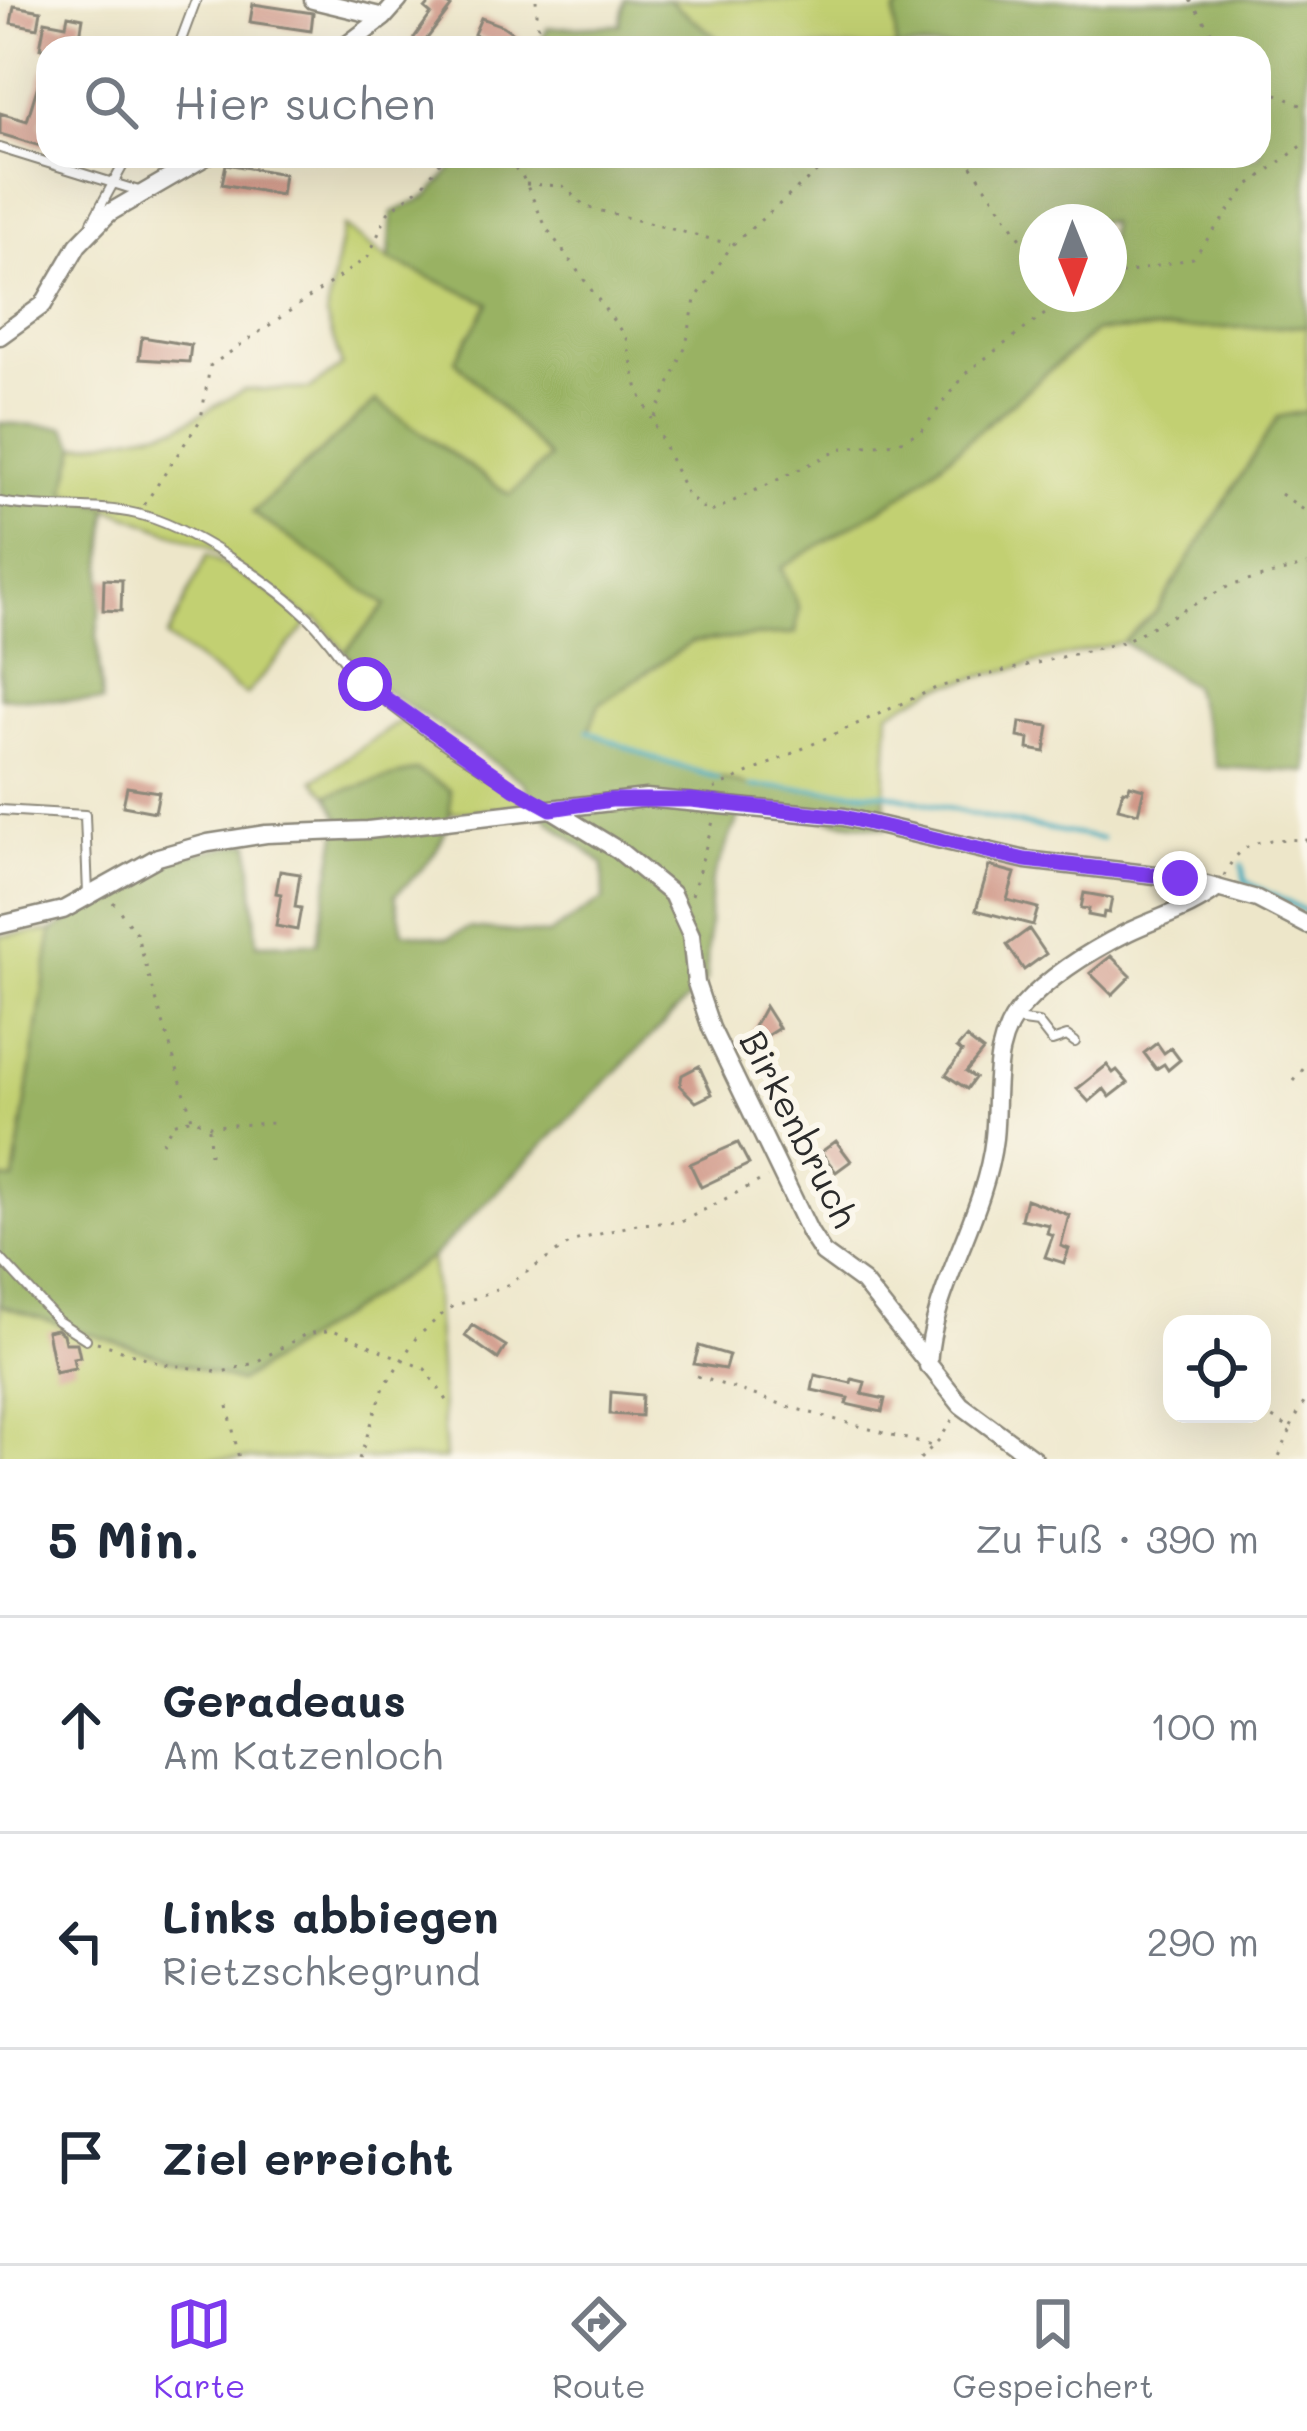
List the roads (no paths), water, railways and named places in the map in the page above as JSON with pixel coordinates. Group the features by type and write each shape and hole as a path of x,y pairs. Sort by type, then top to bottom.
{"street":[{"path":"314,0 384,17"},
{"path":"359,36 399,0"},
{"path":"0,336 43,305 90,230 109,213 187,168"},
{"path":"0,925 62,910 158,857 208,843 266,834 368,830 611,800 691,800 844,817 1025,860 1180,878 1257,899 1307,925"},
{"name":"Birkenbruch","path":"551,809 672,894 691,934 696,983 711,1028 823,1253 863,1282 961,1405 1034,1459"},
{"path":"928,1367 929,1336 979,1201 994,1142 999,1048 1021,1008 1058,976 1126,933 1199,902 1218,888"}],"lane":[{"path":"182,36 196,0"},
{"path":"0,148 36,159"},
{"path":"65,168 144,193"},
{"path":"90,230 96,209 120,168"},
{"path":"0,502 38,510 138,514 209,547 279,591 312,620 365,684 551,809"},
{"path":"0,810 85,815 95,892"},
{"path":"1014,1020 1038,1023 1052,1041 1066,1036 1075,1042"},
{"path":"0,1258 58,1321 86,1339"}],"waterway":[{"path":"588,731 718,778"},
{"path":"750,786 885,793 1102,839"},
{"path":"1242,865 1245,881 1307,912"}]}
